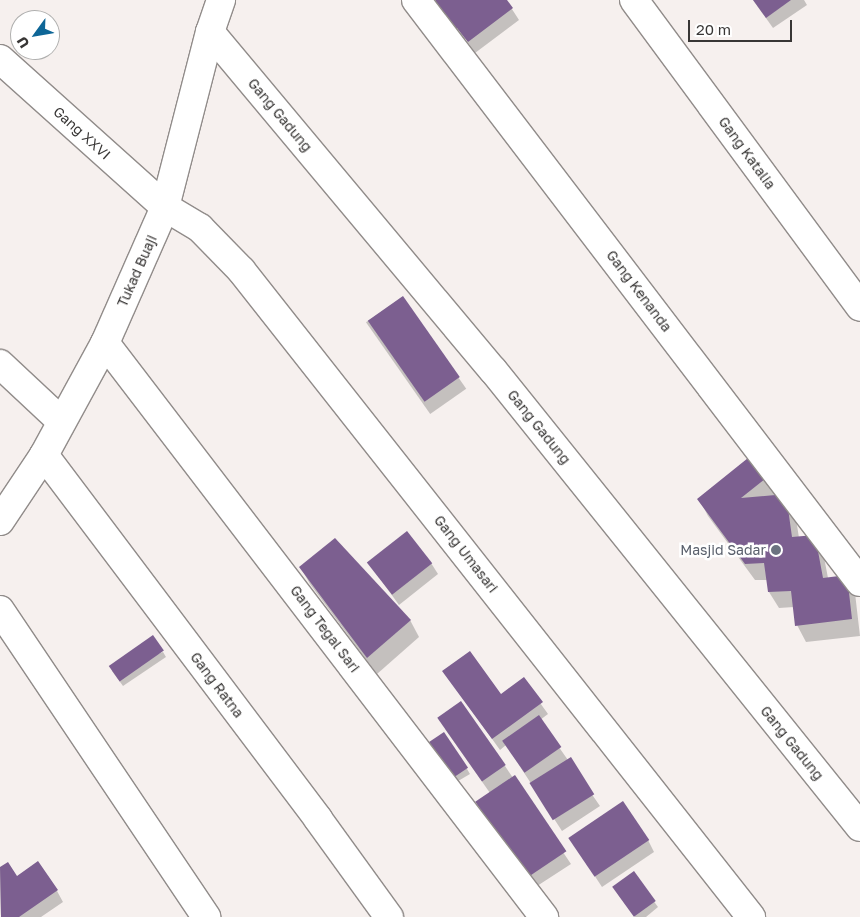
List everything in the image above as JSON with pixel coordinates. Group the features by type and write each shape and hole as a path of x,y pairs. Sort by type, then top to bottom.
{"street":[{"name":"Gang Kenanda","path":"416,0 860,582"},
{"name":"Gang Katalia","path":"634,0 860,307"},
{"name":"Tukad Buaji","path":"0,521 44,455 61,421 106,343 164,207 210,32 220,1"},
{"name":"Gang Gadung","path":"210,32 493,370 860,827"},
{"name":"Gang XXVI","path":"0,59 164,207"},
{"name":"Gang Umasari","path":"164,207 200,228 241,270 750,917"},
{"name":"Gang Tegal Sari","path":"106,343 544,917"},
{"path":"0,364 61,421"},
{"name":"Gang Ratna","path":"44,455 312,811 389,917"},
{"path":"0,610 206,917"}],"building":[{"path":"436,0 507,0 513,8 468,42 457,28 451,32 430,5"},
{"path":"753,0 791,0 766,18"},
{"path":"403,296 460,377 425,402 368,321"},
{"name":"Masjid Sadar","path":"753,454 770,475 741,498 786,494 792,537 815,535 823,578 847,575 852,619 795,626 791,591 768,592 764,563 745,564 697,499"},
{"path":"407,531 432,563 392,595 367,562"},
{"path":"335,538 411,620 367,658 299,567"},
{"path":"153,635 164,651 120,682 109,666"},
{"path":"470,651 501,694 524,677 543,702 492,739 442,671"},
{"path":"461,701 506,765 482,782 437,718"},
{"path":"539,715 561,747 525,773 502,741"},
{"path":"444,732 468,768 450,780 426,744"},
{"path":"571,757 594,794 553,820 529,783"},
{"path":"515,775 566,851 527,878 475,802"},
{"path":"623,801 649,840 595,877 568,838"},
{"path":"38,861 58,890 19,917 1,917 0,867 8,862 17,876"},
{"path":"634,871 656,901 634,917 612,887"}],"place":[{"name":"Masjid Sadar","path":"776,550"}]}
